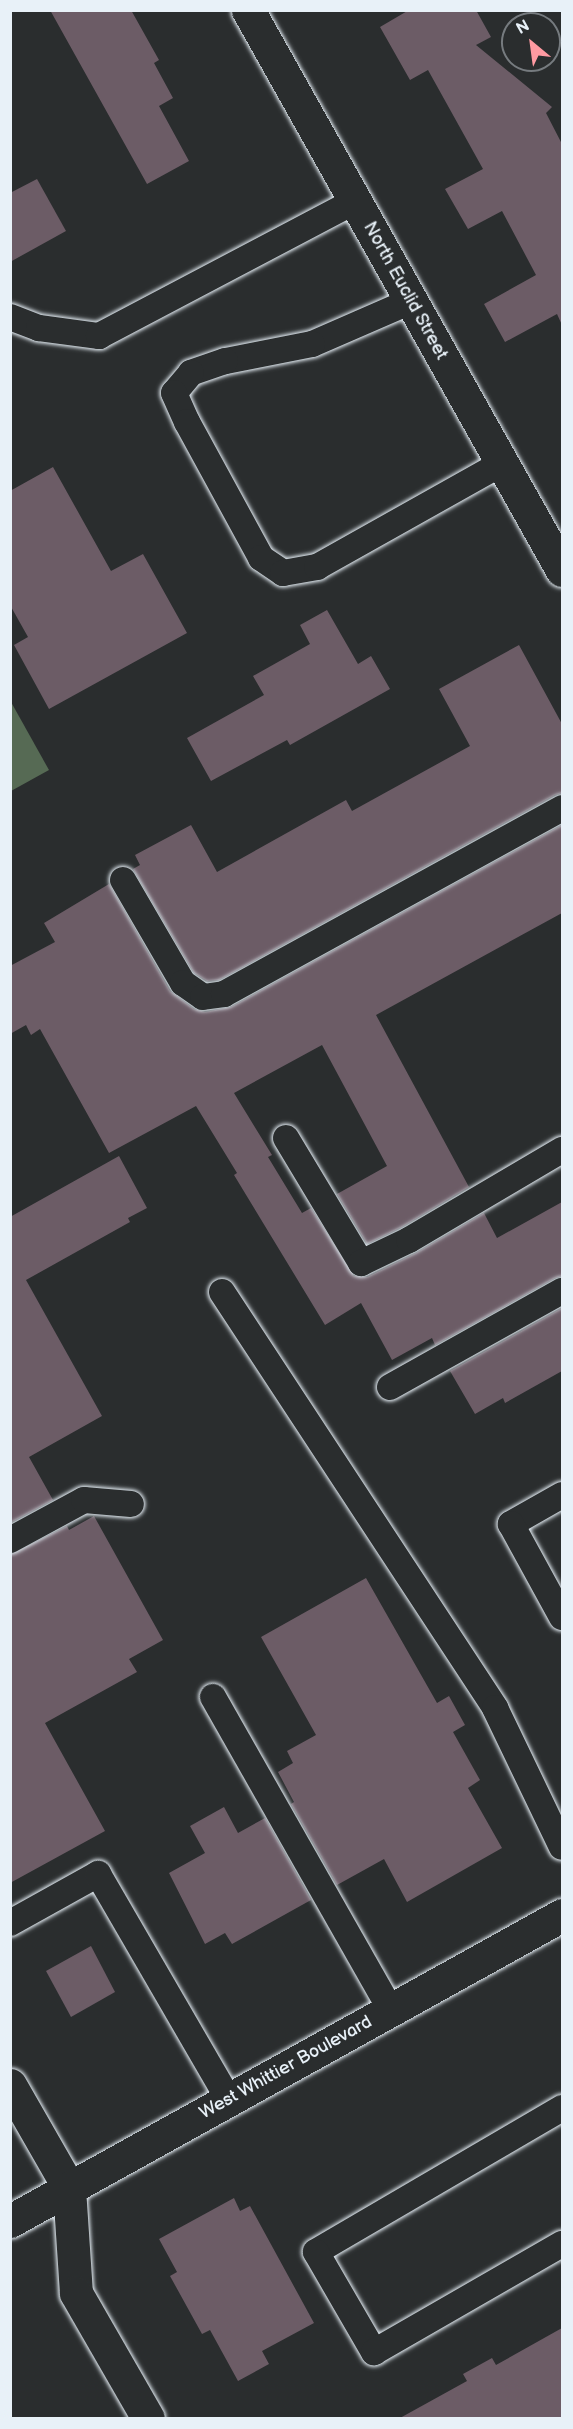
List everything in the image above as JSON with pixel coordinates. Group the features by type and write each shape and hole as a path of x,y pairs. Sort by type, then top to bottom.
{"street":[{"name":"North Euclid Street","path":"248,10 562,570"},
{"name":"West Whittier Boulevard","path":"10,2221 562,1916"},
{"path":"10,2085 69,2188 76,2293 148,2418"}],"lane":[{"path":"10,317 39,328 99,336 355,201"},
{"path":"411,301 312,344 225,361 191,373 174,393 187,422 261,558 283,573 317,567 502,463"},
{"path":"123,880 183,983 203,997 224,994 562,808"},
{"path":"286,1138 361,1263 409,1240 562,1150"},
{"path":"390,1387 562,1291"},
{"path":"222,1292 495,1708 562,1847"},
{"path":"562,1495 511,1524 562,1617"},
{"path":"10,1540 84,1500 131,1504"},
{"path":"213,1697 391,2010"},
{"path":"10,1923 98,1874 230,2100"},
{"path":"562,2108 316,2252 374,2352 562,2244"}],"green space":[{"path":"11,702 49,770 10,791"}],"building":[{"path":"50,10 131,10 159,60 154,63 173,98 159,106 189,161 147,184"},
{"path":"409,10 476,10 491,37 476,45 501,65 501,72 509,72 552,107 546,113 562,144 562,325 557,314 505,342 484,304 536,275 502,211 468,229 445,189 483,169 428,70 410,80 380,27"},
{"path":"37,179 66,231 10,262 10,193"},
{"path":"53,467 111,571 143,554 187,633 49,709 14,645 28,637 10,605 10,491"},
{"path":"327,610 358,664 371,656 390,689 290,745 287,740 211,781 187,738 264,695 253,676 310,644 300,625"},
{"path":"519,645 562,724 562,793 219,980 207,981 194,973 133,869 140,865 135,855 191,825 217,872 346,800 352,811 470,746 439,689"},
{"path":"562,825 562,913 376,1015 469,1187 402,1227 367,1244 337,1194 387,1166 322,1045 234,1093 272,1155 268,1157 302,1213 311,1208 354,1276 367,1277 416,1253 484,1213 497,1238 562,1202 562,1276 435,1345 432,1338 392,1360 361,1303 325,1325 234,1175 237,1173 196,1106 109,1153 40,1029 31,1035 26,1025 10,1034 10,966 55,942 44,923 109,884 170,991 194,1009 205,1012 231,1007"},
{"path":"119,1156 147,1208 128,1218 130,1222 26,1280 102,1416 29,1457 53,1500 10,1523 10,1217"},
{"path":"562,1308 562,1371 505,1403 503,1398 475,1414 450,1371"},
{"path":"94,1516 163,1640 129,1659 137,1672 45,1723 105,1831 10,1883 10,1555 67,1526 69,1530"},
{"path":"366,1578 437,1703 449,1696 465,1725 453,1732 480,1780 468,1788 502,1848 407,1902 384,1859 337,1885 291,1804 294,1802 278,1772 293,1763 287,1751 316,1735 261,1637"},
{"path":"224,1807 238,1833 265,1818 311,1900 232,1944 225,1933 205,1944 169,1873 205,1853 190,1826"},
{"path":"91,1946 115,1992 71,2017 46,1971"},
{"path":"234,2198 240,2211 250,2206 314,2323 262,2351 269,2364 238,2381 210,2330 202,2334 170,2276 177,2272 159,2239"},
{"path":"562,2328 562,2418 400,2418 467,2381 463,2374 492,2358 496,2365"}]}
